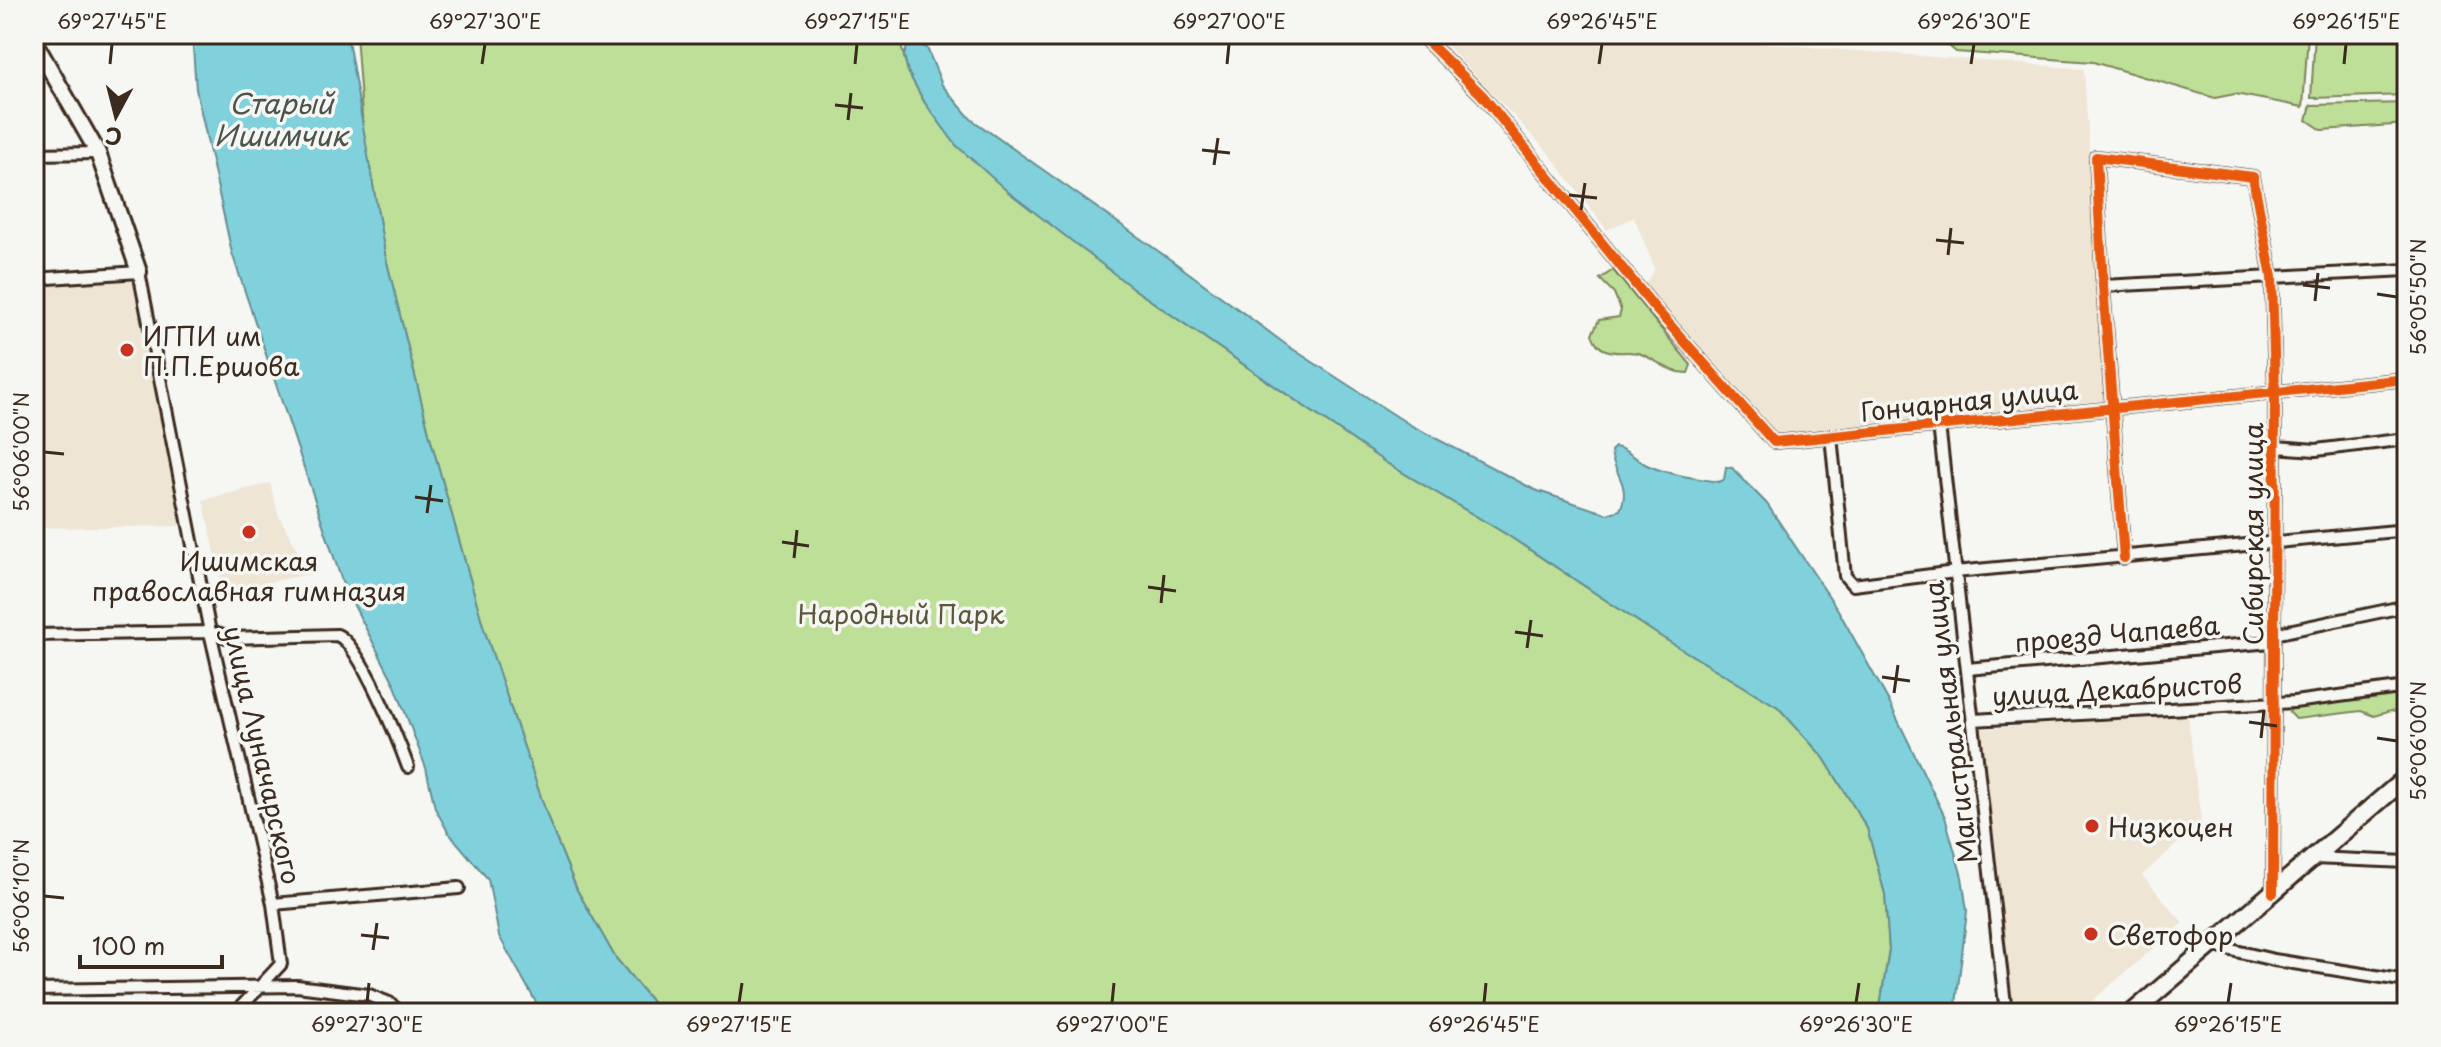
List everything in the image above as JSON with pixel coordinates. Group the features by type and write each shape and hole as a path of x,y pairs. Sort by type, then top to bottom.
{"main road":[{"path":"2132,1013 2407,777"}],"street":[{"name":"Гончарная улица","path":"1420,34 1482,95 1653,306 1774,442 2407,379"},
{"name":"улица Луначарского","path":"34,41 98,153 139,272 210,632 273,904 281,964 239,1013"},
{"path":"34,154 98,153"},
{"name":"Сибирская улица","path":"2103,286 2096,157 2253,177 2272,277 2275,391 2273,893"},
{"path":"2124,558 2103,286 2407,270"},
{"path":"34,279 139,272"},
{"name":"Магистральная улица","path":"1939,425 2006,1013"},
{"path":"1831,436 1845,576 1853,585 1955,572 2407,530"},
{"path":"2275,447 2316,450 2407,439"},
{"name":"проезд Чапаева","path":"1967,669 2271,642 2274,634 2407,606"},
{"path":"34,635 210,632 230,638 328,634 345,638 398,738 408,767"},
{"name":"улица Декабристов","path":"1973,720 2294,702 2407,687"},
{"path":"2311,857 2407,862"},
{"path":"273,904 459,888"},
{"path":"2210,945 2274,960 2407,981"},
{"path":"34,990 297,986 355,992 389,1003 401,1013"}],"shaded area":[{"path":"1436,34 1649,34 2084,69 2105,400 1778,433 1645,284 1655,269 1634,217 1607,230 1548,152"},
{"path":"135,277 182,526 34,528 34,283"},
{"name":"Ишимская православная гимназия","path":"270,483 278,514 310,574 224,591 203,500"},
{"path":"2188,716 2201,823 2142,875 2183,923 2078,1013 2012,1013 1981,729"}],"green space":[{"name":"Народный Парк","path":"356,34 898,34 908,72 925,103 1134,289 1385,462 1506,534 1660,636 1778,707 1824,758 1867,828 1885,894 1889,950 1879,1013 661,1013 615,957 577,890 550,824 484,629 430,437 385,254 363,129"},
{"path":"1935,34 2308,34 2303,107 2235,94 2215,98 2093,62 1956,52"},
{"path":"2315,34 2407,34 2407,95 2311,98"},
{"path":"2407,103 2407,124 2322,130 2307,120 2311,105"},
{"path":"1613,270 1691,365 1688,373 1669,369 1637,353 1606,350 1596,342 1592,334 1599,320 1619,317 1621,310 1614,293 1600,279"},
{"path":"2407,693 2407,709 2402,713 2390,711 2374,716 2361,711 2296,719 2289,712 2293,707"}],"water":[{"name":"Старый Ишимчик","path":"192,34 347,34 385,254 430,437 484,629 550,824 577,890 615,957 661,1013 542,1013 499,936 488,879 448,832 435,808 426,768 394,683 343,584 232,253 196,89"},
{"path":"916,43 927,48 942,85 971,119 1288,346 1410,425 1535,490 1607,514 1620,510 1624,493 1612,459 1611,451 1615,447 1649,466 1691,478 1718,482 1724,480 1726,467 1732,468 1767,504 1838,610 1888,700 1945,817 1962,877 1967,911 1955,1013 1879,1013 1889,950 1885,894 1867,828 1824,758 1778,707 1660,636 1506,534 1385,462 1134,289 1007,191 956,145 925,103 908,72 904,55 908,45"}],"cycle path":[{"path":"1420,34 1482,95 1653,306 1774,442 2407,379"},
{"path":"2124,558 2096,157 2253,177 2272,277 2275,391 2273,893"}],"place":[{"name":"ИГПИ им П.П.Ершова","path":"127,350"},
{"name":"Ишимская православная гимназия","path":"249,532"},
{"name":"Низкоцен","path":"2092,826"},
{"name":"Светофор","path":"2091,934"}]}
